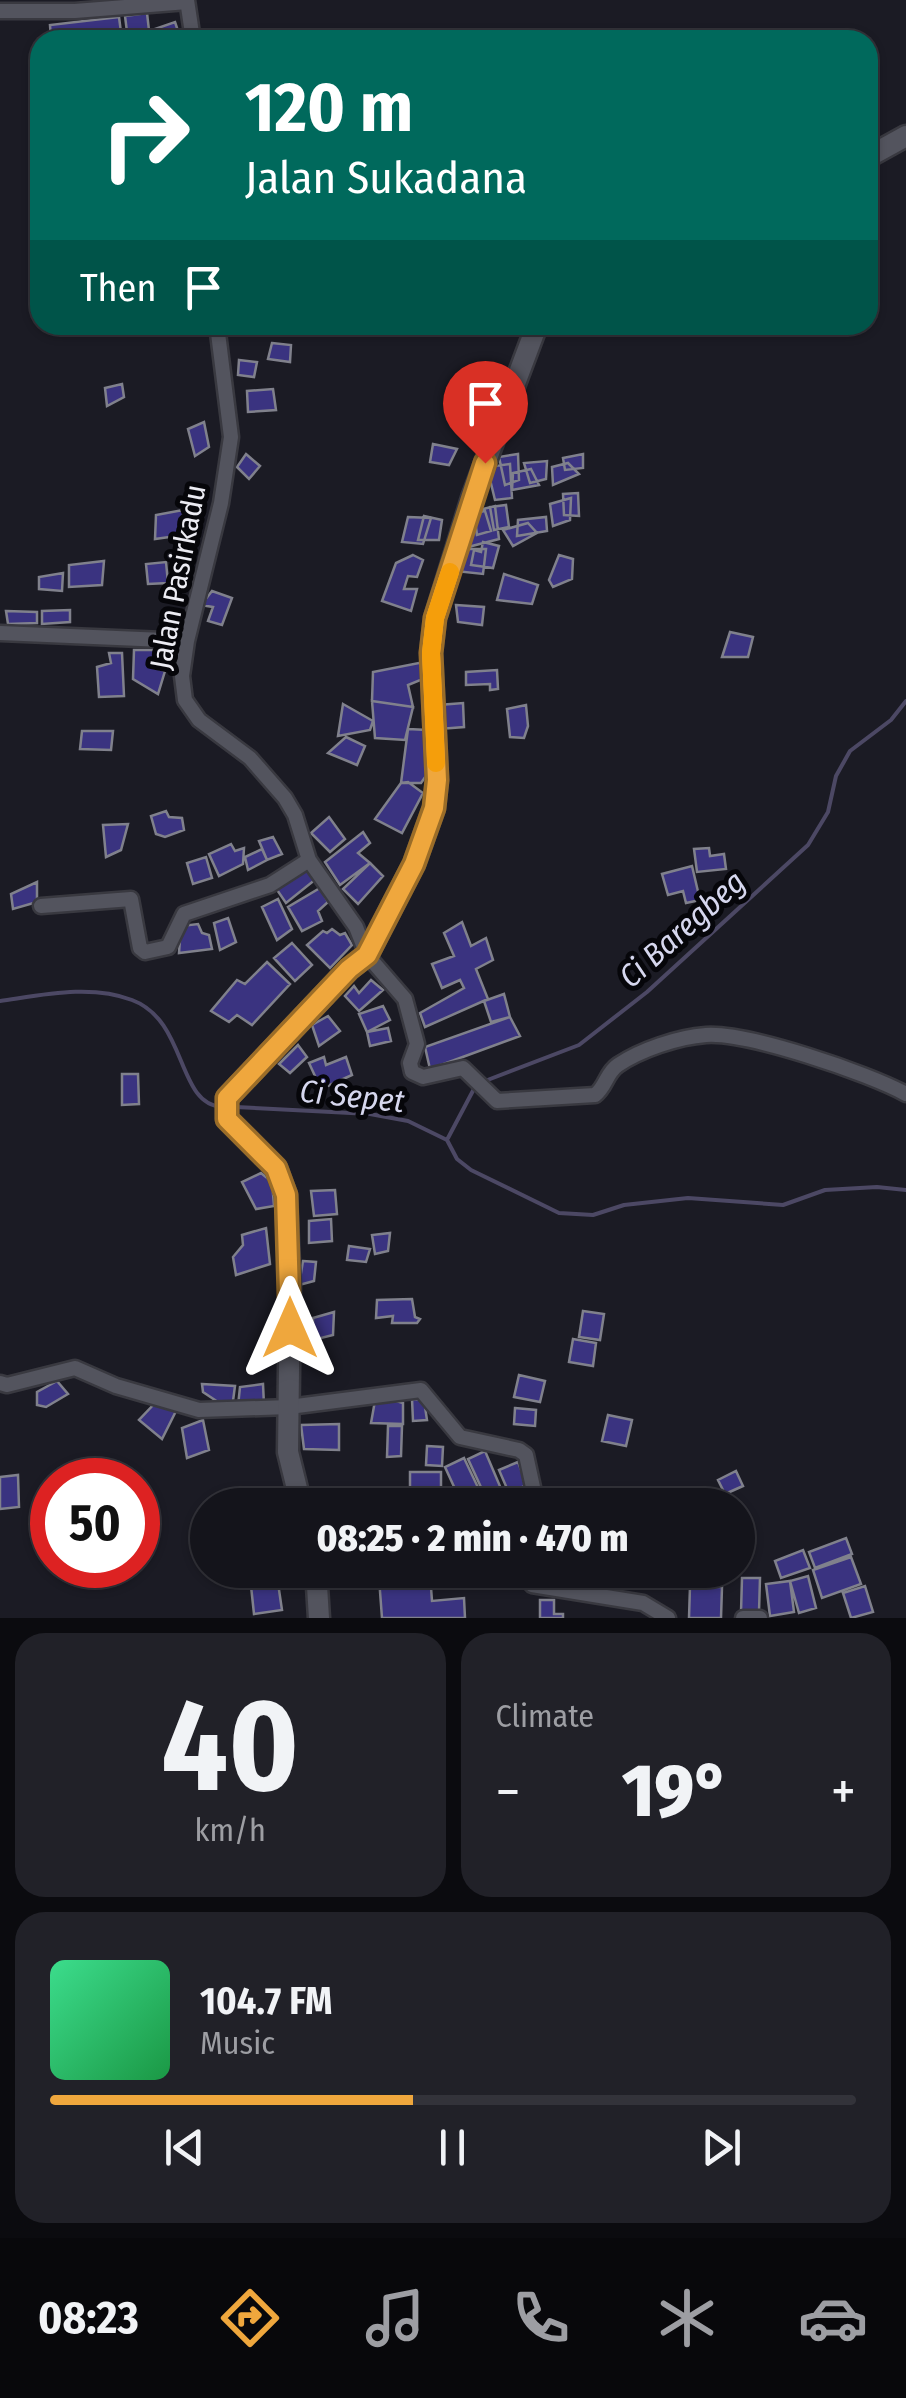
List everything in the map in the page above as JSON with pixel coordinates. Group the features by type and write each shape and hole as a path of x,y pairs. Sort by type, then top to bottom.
{"main road":[{"path":"878,151 906,136"},
{"path":"296,1488 288,1452 290,1288 286,1195 276,1168 233,1126 226,1104 349,969 367,955 414,864 434,808 437,780 431,653 435,618 472,498 533,335"},
{"path":"317,1588 319,1618"}],"street":[{"path":"0,11 75,11 187,1 191,30"},
{"name":"Jalan Pasirkadu","path":"218,335 230,454 187,642 182,676 185,700 200,720 250,758 285,798 310,860 356,927 367,955 405,999 417,1044 410,1064 412,1072 424,1078 458,1067 497,1102 595,1095 614,1066 651,1050 706,1035 836,1064 906,1094"},
{"path":"0,633 187,642"},
{"path":"41,906 131,898 140,948 145,952 168,946 184,914 270,885 310,860"},
{"path":"0,1382 7,1385 75,1368 116,1386 200,1410 289,1408 420,1390 460,1437 526,1454 533,1488"},
{"path":"544,1588 653,1606 668,1618"},
{"path":"743,1618 760,1618"}],"building":[{"path":"147,13 149,30 127,30 125,16"},
{"path":"119,17 121,30 50,30 50,25"},
{"path":"175,22 178,30 152,30"},
{"path":"272,343 291,345 290,362 268,359"},
{"path":"239,360 257,362 254,377 238,375"},
{"path":"122,384 124,397 107,406 105,388"},
{"path":"273,389 276,410 248,412 247,391"},
{"path":"204,422 209,447 195,456 188,429"},
{"path":"433,444 457,449 449,465 430,462"},
{"path":"246,454 260,466 249,479 237,467"},
{"path":"518,454 519,480 505,485 499,457"},
{"path":"583,454 583,468 565,470 563,458"},
{"path":"547,461 546,479 530,483 524,463"},
{"path":"568,463 579,474 553,485 552,467"},
{"path":"510,464 512,498 495,500 487,467"},
{"path":"531,469 539,485 512,490 513,473"},
{"path":"578,493 579,516 564,515 563,494"},
{"path":"571,498 570,520 553,526 550,504"},
{"path":"506,505 509,527 494,530 490,507"},
{"path":"495,506 499,539 468,547 471,512"},
{"path":"183,510 184,535 155,539 156,515"},
{"path":"485,511 491,531 477,535 474,513"},
{"path":"424,516 442,520 439,540 418,540"},
{"path":"408,517 431,518 423,544 402,542"},
{"path":"546,517 547,531 517,536 518,520"},
{"path":"528,523 537,533 513,546 503,530"},
{"path":"483,542 499,546 493,568 471,565 474,550 481,552"},
{"path":"460,549 486,549 483,574 455,571"},
{"path":"413,555 423,560 417,577 408,576 404,589 417,589 411,611 382,601 396,563"},
{"path":"559,555 573,559 572,579 553,587 549,580"},
{"path":"104,561 102,585 69,587 69,565"},
{"path":"166,562 168,583 148,584 146,564"},
{"path":"63,573 62,591 39,589 39,577"},
{"path":"504,574 538,585 532,604 497,600"},
{"path":"212,591 232,598 222,625 208,621 213,607 201,605"},
{"path":"456,605 484,607 482,625 458,622"},
{"path":"70,610 70,622 42,624 42,611"},
{"path":"6,611 37,612 37,623 8,624"},
{"path":"730,632 753,637 748,657 722,657"},
{"path":"134,650 155,650 153,667 165,671 158,694 133,679"},
{"path":"109,653 122,653 124,696 99,697 97,667 111,663"},
{"path":"424,662 423,679 408,685 413,707 372,701 373,672"},
{"path":"497,670 498,689 490,690 490,684 466,685 466,672"},
{"path":"372,701 413,707 405,740 375,738"},
{"path":"463,703 464,727 440,729 439,705"},
{"path":"343,704 373,721 370,730 338,736"},
{"path":"526,705 528,726 524,738 510,737 507,709"},
{"path":"408,729 427,730 428,773 421,783 401,783"},
{"path":"82,731 113,731 111,750 80,749"},
{"path":"346,737 365,746 357,765 328,753"},
{"path":"408,782 423,793 402,833 375,819 401,783"},
{"path":"166,811 169,817 182,818 184,830 165,837 156,834 151,816"},
{"path":"329,817 345,839 330,852 311,833"},
{"path":"128,824 121,850 106,857 103,825"},
{"path":"363,832 370,843 358,853 370,863 340,885 325,862"},
{"path":"273,837 282,854 267,860 259,841"},
{"path":"231,844 235,851 244,848 243,864 219,876 209,854"},
{"path":"709,848 710,856 724,854 726,869 697,872 694,849"},
{"path":"262,849 267,860 248,870 245,857"},
{"path":"206,857 212,878 193,884 187,863"},
{"path":"370,863 383,876 358,904 343,889"},
{"path":"308,865 316,879 286,903 273,884"},
{"path":"692,866 700,900 686,903 683,891 668,895 662,874"},
{"path":"37,882 37,902 13,909 11,894"},
{"path":"320,888 328,902 318,911 322,921 302,931 288,907"},
{"path":"278,899 292,929 277,940 262,907"},
{"path":"228,918 236,942 220,950 214,923"},
{"path":"462,922 471,946 486,938 493,960 476,969 488,999 425,1027 420,1013 464,988 460,980 442,988 432,964 454,956 444,933"},
{"path":"198,924 202,933 209,935 212,949 179,953 181,926"},
{"path":"332,929 340,935 345,933 352,945 330,968 307,945 323,931"},
{"path":"292,943 312,965 295,981 274,958"},
{"path":"267,962 290,984 252,1025 237,1015 229,1022 211,1011 237,980 245,984"},
{"path":"371,980 383,990 359,1011 345,996 354,986 359,993"},
{"path":"504,994 510,1017 491,1022 484,1001"},
{"path":"383,1006 390,1020 367,1032 359,1014"},
{"path":"328,1016 340,1031 319,1046 312,1025"},
{"path":"510,1017 520,1036 430,1069 425,1047"},
{"path":"388,1028 391,1041 370,1046 367,1032"},
{"path":"298,1045 307,1057 290,1073 279,1064"},
{"path":"324,1057 326,1065 346,1057 352,1075 321,1089 309,1063"},
{"path":"122,1074 138,1074 139,1104 122,1105"},
{"path":"261,1173 272,1182 274,1206 256,1209 242,1182"},
{"path":"335,1190 337,1214 314,1216 311,1191"},
{"path":"331,1219 332,1241 309,1243 309,1221"},
{"path":"266,1228 270,1264 236,1275 233,1257 243,1245 242,1235"},
{"path":"390,1233 388,1251 375,1254 372,1235"},
{"path":"349,1246 370,1249 366,1262 347,1260"},
{"path":"303,1261 316,1262 314,1281 299,1285"},
{"path":"412,1299 415,1317 420,1319 417,1323 392,1323 393,1316 376,1318 377,1300"},
{"path":"583,1311 604,1314 600,1340 579,1337"},
{"path":"334,1312 333,1335 313,1340 313,1318"},
{"path":"573,1339 596,1343 593,1366 569,1362"},
{"path":"519,1375 545,1381 540,1402 514,1397"},
{"path":"57,1381 68,1394 46,1407 37,1405 37,1392"},
{"path":"202,1384 235,1386 233,1401 218,1402 203,1392"},
{"path":"263,1384 264,1405 238,1406 240,1387"},
{"path":"376,1395 403,1403 403,1424 371,1423"},
{"path":"412,1399 424,1400 427,1420 413,1421"},
{"path":"157,1401 176,1411 162,1439 139,1420"},
{"path":"515,1408 536,1410 535,1426 514,1424"},
{"path":"608,1415 632,1420 626,1446 602,1441"},
{"path":"203,1420 209,1450 187,1458 182,1428"},
{"path":"339,1424 339,1450 304,1449 301,1425"},
{"path":"388,1426 402,1426 401,1456 387,1457"},
{"path":"427,1446 443,1447 442,1466 426,1465"},
{"path":"485,1451 501,1488 481,1488 468,1459"},
{"path":"464,1458 478,1488 455,1488 445,1467"},
{"path":"518,1462 527,1485 507,1488 499,1470"},
{"path":"736,1471 743,1486 722,1488 718,1480"},
{"path":"410,1472 441,1472 441,1488 410,1488"},
{"path":"18,1475 19,1507 0,1509 0,1477"},
{"path":"846,1538 852,1554 815,1568 809,1552"},
{"path":"803,1550 810,1568 781,1578 775,1561"},
{"path":"851,1557 861,1584 822,1598 813,1570"},
{"path":"808,1576 816,1608 799,1613 790,1581"},
{"path":"755,1578 760,1578 759,1612 741,1612 742,1588 755,1588"},
{"path":"790,1581 794,1612 770,1616 766,1584"},
{"path":"865,1586 873,1612 851,1618 843,1593"},
{"path":"251,1588 279,1588 282,1610 254,1614"},
{"path":"380,1588 431,1588 432,1601 464,1598 465,1618 382,1618"},
{"path":"690,1588 722,1588 721,1618 689,1618"},
{"path":"540,1600 554,1600 554,1614 563,1614 563,1618 540,1618"}],"waterway":[{"name":"Ci Baregbeg","path":"485,1081 579,1045 647,992 808,845 828,812 836,776 850,751 891,720 906,701"},
{"name":"Ci Sepet","path":"0,1001 83,992 132,1000 163,1025 196,1092 207,1102 222,1107"},
{"name":"Ci Baregbeg","path":"448,1138 476,1085"},
{"name":"Ci Sepet","path":"236,1107 370,1114 408,1121 447,1140 457,1159 471,1170 559,1213 593,1215 624,1205 688,1198 783,1205 825,1190 906,1190"}],"slow traffic":[{"path":"436,763 431,653 435,618 450,572"}],"route":[{"path":"290,1328 286,1195 276,1168 233,1126 224,1111 227,1098 238,1085 367,955 414,864 434,808 437,780 431,653 435,618 485,463"}]}
